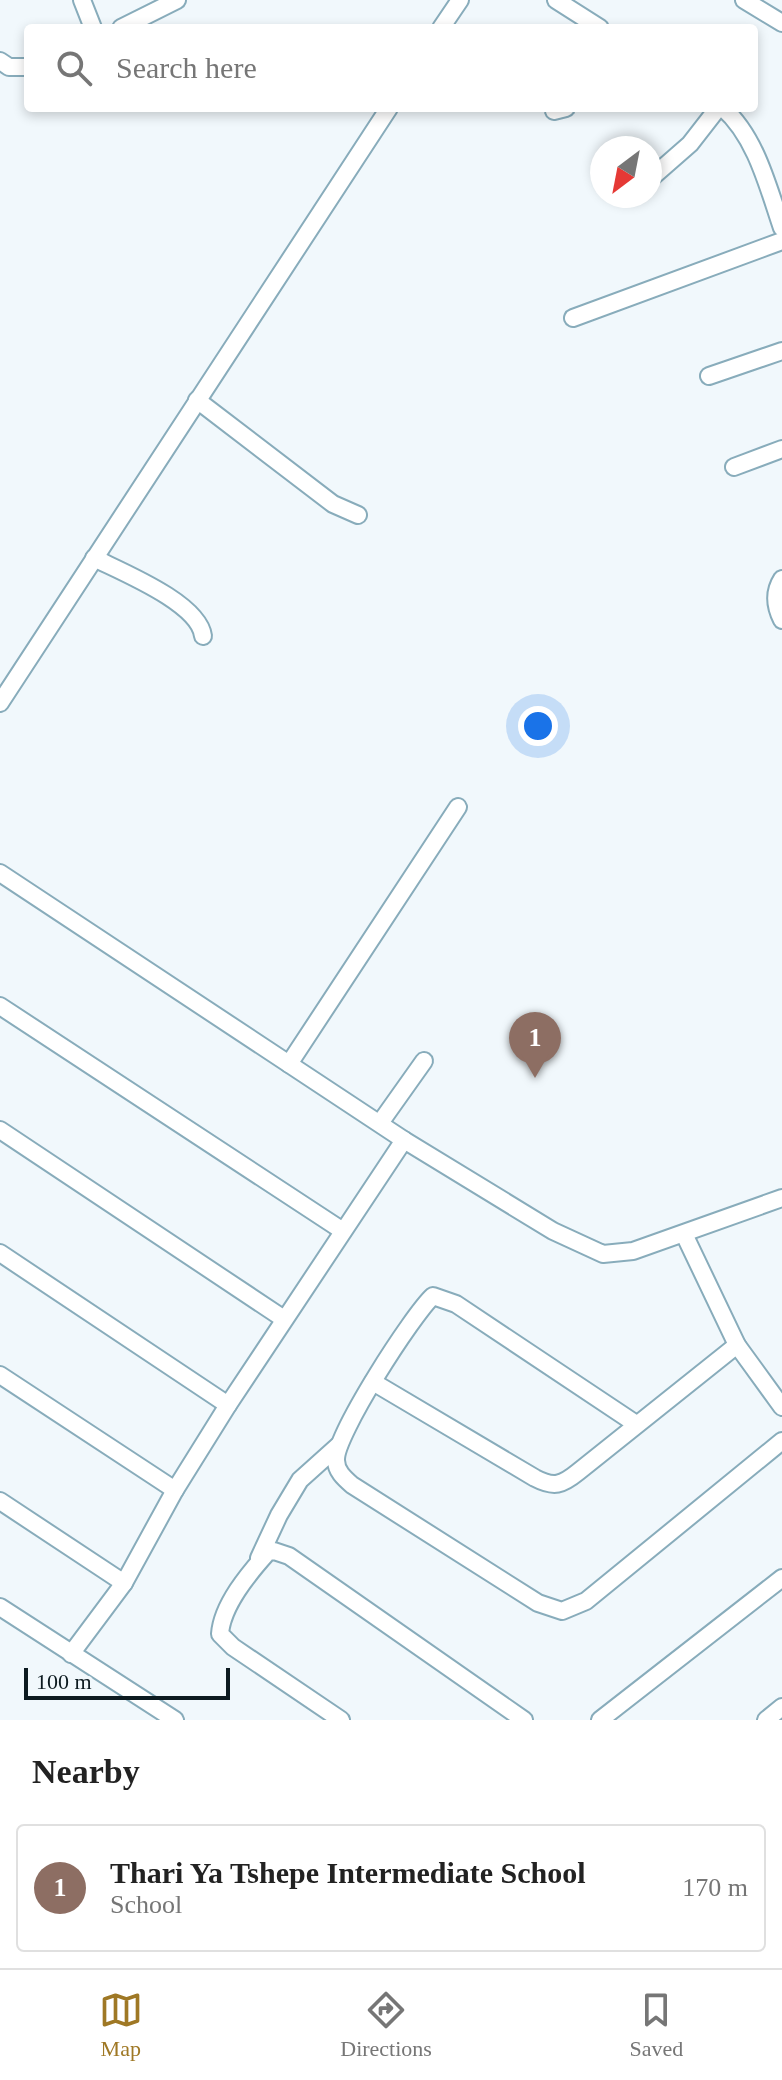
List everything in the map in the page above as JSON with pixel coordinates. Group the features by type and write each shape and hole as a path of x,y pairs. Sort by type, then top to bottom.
{"street":[{"path":"82,0 91,24"},
{"path":"129,24 177,0"},
{"path":"444,24 460,0"},
{"path":"556,0 594,24"},
{"path":"744,0 782,23"},
{"path":"0,61 9,67 24,67"},
{"path":"0,703 386,112"},
{"path":"662,168 690,144 717,112"},
{"path":"726,112 734,118 752,147 782,228"},
{"path":"573,318 782,241"},
{"path":"709,376 782,351"},
{"path":"197,400 333,504 358,515"},
{"path":"734,467 782,449"},
{"path":"94,558 159,591 198,621 203,636"},
{"path":"782,579 775,599 782,620"},
{"path":"289,1064 458,807"},
{"path":"0,873 404,1140 553,1231 590,1250 616,1255 781,1201"},
{"path":"0,1006 343,1231"},
{"path":"380,1123 424,1061"},
{"path":"0,1130 284,1319"},
{"path":"71,1654 124,1583 175,1490 228,1405 404,1140"},
{"path":"684,1234 737,1345 782,1407"},
{"path":"0,1253 228,1405"},
{"path":"636,1424 438,1295 426,1302 373,1382 339,1445 337,1467 352,1485 538,1603 562,1611 586,1601 782,1441"},
{"path":"373,1382 548,1485 557,1486 566,1482 737,1345"},
{"path":"0,1375 175,1490"},
{"path":"339,1445 300,1480 225,1616 220,1634 233,1647 341,1720"},
{"path":"0,1501 124,1583"},
{"path":"255,1566 268,1552 289,1556 524,1720"},
{"path":"600,1720 782,1578"},
{"path":"0,1607 175,1720"},
{"path":"766,1720 782,1707"}],"place":[{"name":"Thari Ya Tshepe Intermediate School","path":"535,1078"}]}
